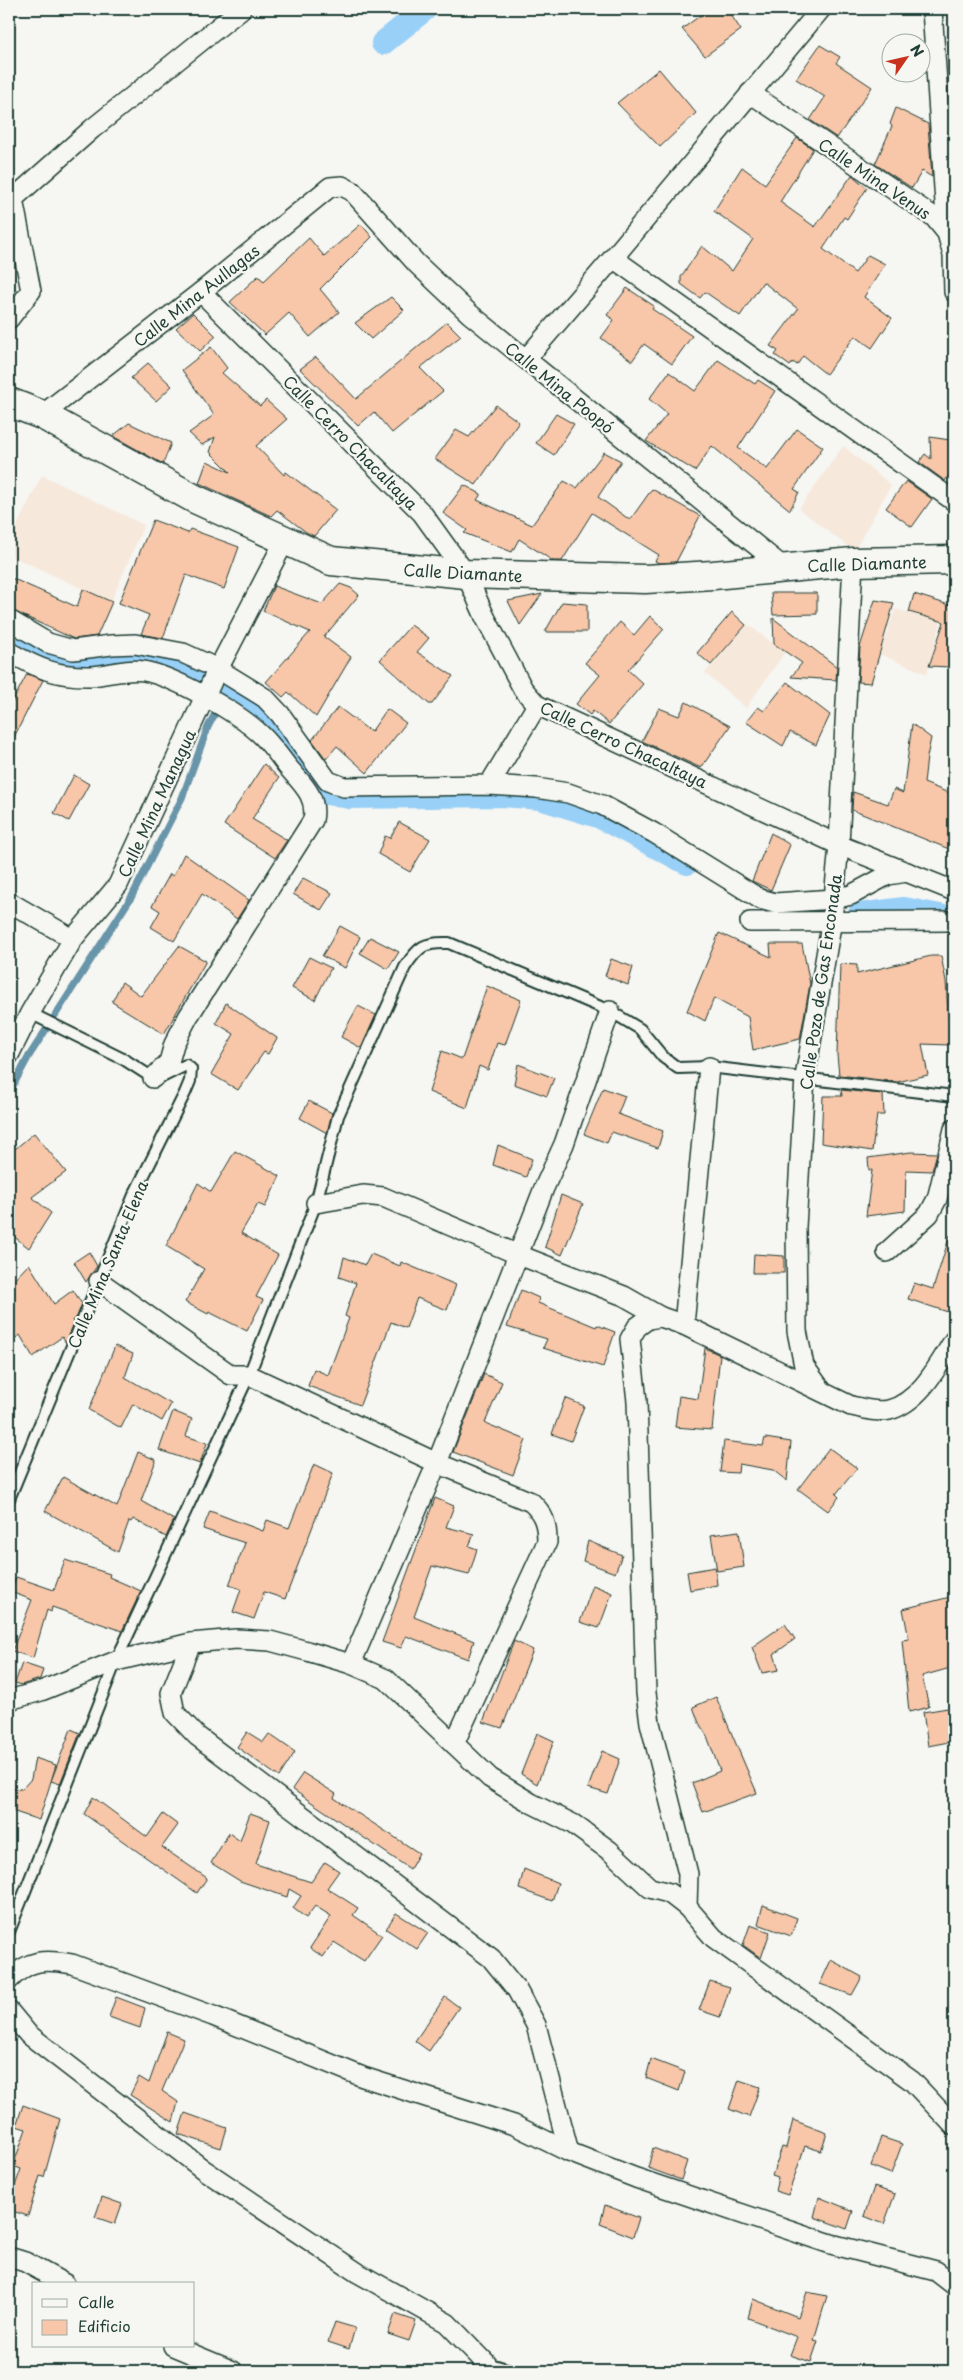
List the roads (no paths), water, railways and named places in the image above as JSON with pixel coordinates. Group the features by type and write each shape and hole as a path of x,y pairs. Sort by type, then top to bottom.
{"street":[{"path":"9,319 31,290 13,199 92,129 241,9"},
{"path":"526,358 613,258 821,9"},
{"path":"932,9 947,233"},
{"name":"Calle Mina Venus","path":"750,93 934,217 947,233 952,255 954,292"},
{"name":"Calle Mina Aullagas","path":"42,415 201,292 330,187 342,186 352,191"},
{"name":"Calle Mina Poopó","path":"352,191 424,270 470,314 783,568"},
{"path":"613,258 954,501"},
{"name":"Calle Cerro Chacaltaya","path":"201,292 422,513 466,574 485,617 523,689 537,705 839,845 954,891"},
{"name":"Calle Diamante","path":"9,402 42,415 195,500 331,561 466,574 645,579 713,576 853,562 954,560"},
{"name":"Calle Mina Managua","path":"9,1055 30,1013 74,939 118,885 204,696 285,540"},
{"name":"Calle Pozo de Gas Enconada","path":"824,1394 804,1366 796,1331 796,1227 805,1077 832,920 839,845 853,562"},
{"path":"9,620 48,643 73,650 135,644 183,653 218,668 265,698 328,781 344,787 489,785 536,788 568,793 602,805 654,833 760,899 775,903 834,899 851,895 888,875 906,872"},
{"path":"9,652 37,668 64,674 91,676 120,671 143,671 166,678 204,696 258,731 310,794 316,808 313,820 188,1017 174,1044 169,1062 154,1078"},
{"path":"489,785 537,705"},
{"path":"9,902 74,939"},
{"path":"750,922 832,920 954,922"},
{"path":"351,1664 437,1464 518,1255 564,1144 610,1010"},
{"path":"684,1325 710,1066"},
{"path":"887,1252 929,1214 937,1199 954,1129"},
{"path":"316,1203 363,1194 382,1196 518,1255 624,1296 662,1317 684,1325 851,1406 871,1410 889,1410 909,1401 924,1384 954,1340"},
{"path":"99,1281 231,1375 248,1375 437,1464 531,1502 541,1512 547,1526 547,1542 454,1744"},
{"path":"662,1317 648,1319 637,1327 630,1339 637,1401 646,1693 650,1723 688,1874 687,1906"},
{"path":"9,1700 41,1691 116,1661 190,1643 236,1639 270,1641 351,1664 386,1679 490,1778 531,1803 573,1824 610,1851 650,1888 669,1893 687,1906 714,1938 912,2081 954,2126"},
{"path":"190,1643 171,1693 175,1713 197,1736 491,1958 516,1990 536,2025 569,2152"},
{"path":"9,1980 16,1972 31,1964 49,1960 72,1964 213,2016 363,2077 514,2125 569,2152 735,2213 830,2244 936,2270 954,2285"},
{"path":"11,2018 28,2034 204,2170 358,2274 447,2323 488,2367"},
{"path":"9,2258 25,2262 61,2282"},
{"path":"177,2348 233,2371"}],"lane":[{"path":"9,1932 116,1661 248,1375 316,1203 338,1116 405,967 415,951 430,942 449,943 610,1010 640,1029 663,1057 678,1068 710,1066 954,1096"},
{"path":"30,1013 125,1060 154,1078"},
{"name":"Calle Mina Santa Elena","path":"9,1499 134,1195 186,1093 191,1069 186,1065 164,1076 154,1078"},
{"path":"488,2367 513,2371"}],"waterway":[{"path":"383,43 425,9"},
{"path":"9,635 46,657 72,660 116,651 137,653 176,661 200,672 243,695 272,719 316,784 327,793 349,797 502,795 540,798 598,816 687,863"},
{"path":"9,1093 29,1056 132,896 182,798 208,727 229,687"},
{"path":"859,915 904,909 950,918"}]}
